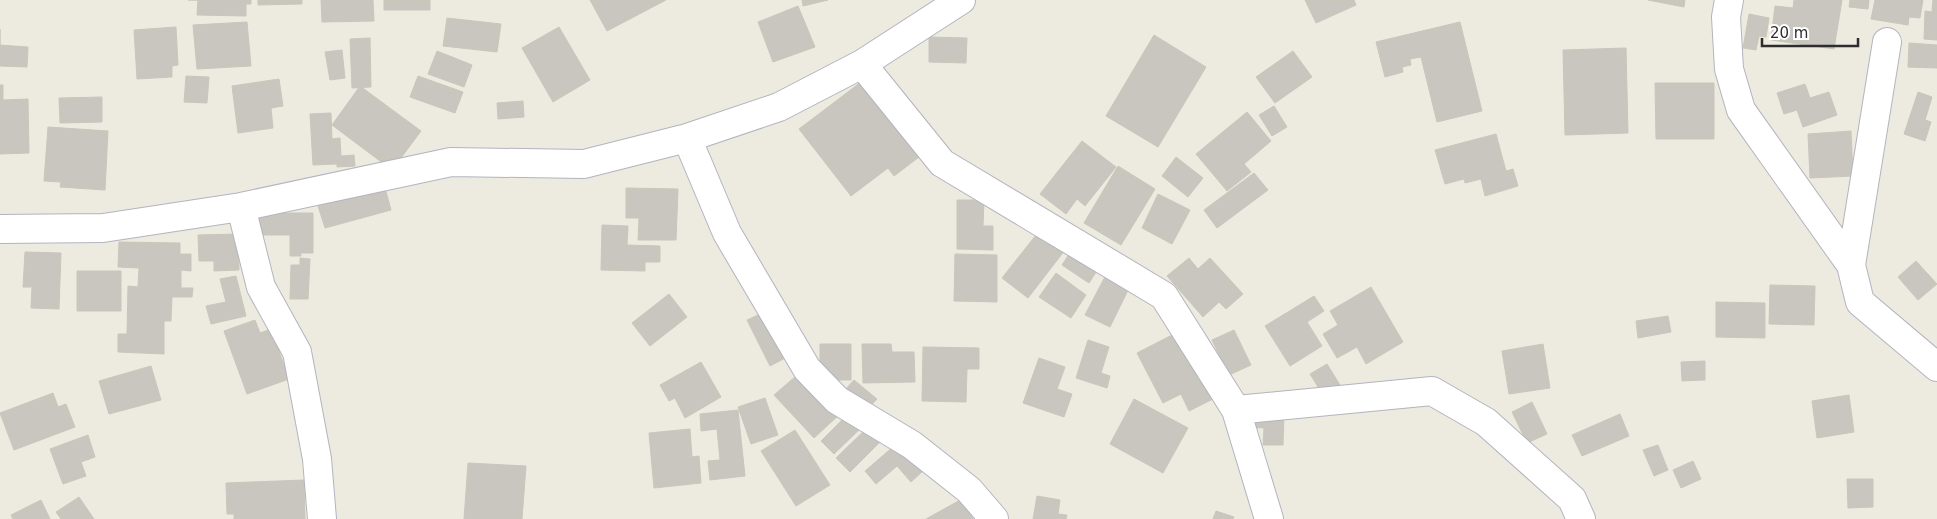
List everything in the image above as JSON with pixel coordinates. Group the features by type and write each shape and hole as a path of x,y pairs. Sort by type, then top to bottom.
{"street":[{"path":"0,229 103,228 241,207 451,162 584,164 686,138 779,107 862,64 961,0"},
{"path":"1729,0 1726,17 1729,69 1741,110 1851,265 1860,302 1937,367"},
{"path":"1851,265 1887,42"},
{"path":"862,64 942,163 1164,296 1236,410 1269,519"},
{"path":"686,138 727,233 807,369 837,400 912,445 969,490 994,519"},
{"path":"241,207 261,287 297,352 317,459 322,519"},
{"path":"1236,410 1432,391 1486,422 1572,499 1581,519"}],"building":[{"path":"198,0 251,0 251,4 246,4 246,16 197,15"},
{"path":"258,0 302,0 302,4 258,5"},
{"path":"321,0 373,0 374,21 322,22"},
{"path":"384,0 430,0 430,10 384,10"},
{"path":"590,0 666,0 607,31"},
{"path":"802,0 828,0 803,6"},
{"path":"1305,0 1354,0 1356,5 1316,23"},
{"path":"1648,0 1685,0 1684,7"},
{"path":"1794,0 1842,0 1834,49 1771,40 1775,6 1793,8"},
{"path":"1850,0 1869,0 1868,9 1849,7"},
{"path":"1875,0 1923,0 1920,18 1909,17 1908,25 1871,19"},
{"path":"1933,0 1937,0 1937,40 1924,39 1925,11 1932,12"},
{"path":"798,6 815,47 773,62 758,22"},
{"path":"1749,14 1769,18 1766,37 1759,36 1756,50 1743,48"},
{"path":"447,18 501,24 497,52 443,46"},
{"path":"247,22 251,66 197,69 193,25"},
{"path":"1460,22 1482,111 1437,122 1421,57 1410,59 1411,65 1402,67 1403,72 1385,77 1376,42"},
{"path":"176,27 178,65 172,66 172,77 137,79 134,30"},
{"path":"559,27 590,80 553,102 522,48"},
{"path":"1154,35 1206,67 1158,147 1106,116"},
{"path":"929,37 967,38 966,63 929,62"},
{"path":"370,38 371,87 352,88 350,39"},
{"path":"1909,43 1937,45 1937,68 1908,67"},
{"path":"0,45 28,47 27,67 0,66"},
{"path":"1626,48 1628,133 1565,135 1563,50"},
{"path":"342,50 345,78 330,80 325,52"},
{"path":"437,51 472,65 464,87 428,74"},
{"path":"1293,51 1312,77 1275,103 1256,77"},
{"path":"186,76 209,77 207,103 184,102"},
{"path":"418,76 463,92 455,113 410,97"},
{"path":"869,76 927,151 894,176 888,168 851,196 799,129"},
{"path":"279,79 283,106 271,108 273,128 238,133 232,86"},
{"path":"1655,83 1714,83 1714,139 1656,139"},
{"path":"1805,84 1810,98 1829,92 1837,115 1803,127 1797,110 1784,114 1777,93"},
{"path":"0,85 3,85 3,100 28,99 29,153 0,154"},
{"path":"360,86 421,131 392,170 332,125"},
{"path":"1918,92 1932,97 1925,120 1931,122 1925,141 1904,134"},
{"path":"102,97 102,122 60,123 59,98"},
{"path":"523,101 524,117 498,119 497,103"},
{"path":"1274,106 1287,127 1272,136 1259,115"},
{"path":"1247,112 1271,141 1244,164 1251,172 1227,191 1196,154"},
{"path":"331,113 332,139 340,138 341,156 354,155 355,166 337,167 337,164 313,165 310,114"},
{"path":"48,127 108,131 105,190 60,187 61,182 44,181"},
{"path":"1851,131 1853,176 1810,178 1808,134"},
{"path":"1496,134 1506,171 1513,169 1518,186 1485,196 1481,179 1465,183 1464,179 1445,184 1435,150"},
{"path":"1082,141 1116,167 1085,206 1077,199 1066,214 1040,194"},
{"path":"1176,157 1203,178 1188,197 1162,176"},
{"path":"1118,166 1155,189 1121,245 1084,223"},
{"path":"1254,173 1268,190 1217,228 1204,210"},
{"path":"385,188 391,210 325,228 318,206"},
{"path":"626,188 678,189 676,240 638,240 639,218 626,218"},
{"path":"1158,194 1190,210 1172,244 1142,228"},
{"path":"957,200 984,200 983,226 993,226 993,250 957,249"},
{"path":"252,213 313,213 313,253 301,253 301,256 290,256 290,235 252,235"},
{"path":"602,225 628,226 627,245 660,246 660,262 645,262 645,271 601,270"},
{"path":"1040,230 1065,250 1028,298 1002,278"},
{"path":"238,234 239,270 214,271 214,261 199,261 198,235"},
{"path":"119,242 180,243 180,254 191,254 191,271 181,270 181,288 193,288 192,297 172,297 171,321 164,321 164,354 118,352 118,334 127,334 128,286 138,287 139,268 118,267"},
{"path":"1073,248 1100,266 1089,283 1062,265"},
{"path":"25,252 61,253 59,309 31,308 32,287 23,287"},
{"path":"955,254 997,255 997,302 954,301"},
{"path":"300,258 310,259 308,299 290,299 291,265 300,265"},
{"path":"1189,258 1198,269 1210,258 1243,294 1226,309 1219,302 1203,317 1167,276"},
{"path":"1916,261 1937,284 1918,300 1898,277"},
{"path":"77,271 121,271 121,311 77,311"},
{"path":"1108,271 1132,282 1110,327 1085,315"},
{"path":"1056,273 1086,295 1071,318 1039,297"},
{"path":"236,276 246,316 211,324 206,306 226,302 220,279"},
{"path":"1770,285 1815,286 1814,325 1769,324"},
{"path":"1371,287 1403,342 1366,364 1357,347 1337,358 1323,334 1338,325 1330,311"},
{"path":"669,294 687,317 650,346 632,323"},
{"path":"1314,296 1324,311 1307,322 1322,346 1290,366 1265,326"},
{"path":"1716,302 1765,303 1765,338 1716,337"},
{"path":"767,311 789,356 770,366 747,320"},
{"path":"1668,316 1671,332 1638,338 1636,321"},
{"path":"255,320 260,333 271,329 289,379 247,394 224,331"},
{"path":"1234,330 1251,365 1229,375 1212,340"},
{"path":"1178,332 1213,399 1189,411 1181,394 1163,403 1137,353"},
{"path":"1088,340 1109,347 1101,373 1110,376 1107,388 1076,378"},
{"path":"820,344 851,344 851,380 820,380"},
{"path":"862,344 891,344 892,352 914,352 915,382 863,383"},
{"path":"1543,344 1550,388 1509,394 1502,351"},
{"path":"923,347 979,348 979,369 967,369 966,402 922,401"},
{"path":"1039,358 1065,367 1057,389 1072,394 1064,417 1023,403"},
{"path":"1705,361 1705,380 1682,381 1681,362"},
{"path":"701,362 721,397 685,418 675,398 669,401 660,385"},
{"path":"1327,364 1340,385 1323,395 1310,374"},
{"path":"151,366 161,400 109,414 99,381"},
{"path":"803,370 841,413 814,438 774,395"},
{"path":"854,380 877,399 867,410 844,391"},
{"path":"53,393 58,407 66,404 75,427 14,450 0,413"},
{"path":"1849,395 1854,432 1817,438 1812,401"},
{"path":"765,398 778,435 751,444 738,407"},
{"path":"1134,399 1188,428 1163,473 1110,444"},
{"path":"1532,402 1547,434 1527,443 1512,412"},
{"path":"738,410 745,476 710,480 708,461 720,460 717,429 701,431 700,414"},
{"path":"1249,412 1284,413 1283,445 1263,445 1264,428 1249,427"},
{"path":"848,414 861,428 834,454 821,441"},
{"path":"1620,414 1629,436 1582,456 1572,435"},
{"path":"867,428 880,442 850,472 836,458"},
{"path":"690,429 692,457 699,456 701,483 654,488 649,433"},
{"path":"795,430 830,485 796,506 761,451"},
{"path":"88,435 95,457 81,462 86,476 63,484 50,449"},
{"path":"901,440 925,469 911,482 897,466 876,484 865,471"},
{"path":"1658,445 1668,470 1654,476 1643,450"},
{"path":"1693,461 1701,479 1681,488 1673,470"},
{"path":"468,463 526,466 522,519 464,519"},
{"path":"1847,479 1873,479 1873,507 1848,508"},
{"path":"304,480 305,519 234,519 234,514 227,514 226,483"},
{"path":"1037,496 1060,500 1058,514 1067,515 1066,519 1033,519"},
{"path":"79,497 94,519 61,519 56,512"},
{"path":"962,499 973,519 926,519"},
{"path":"41,500 50,519 13,519 11,515"},
{"path":"1216,511 1234,517 1233,519 1213,519"}]}
